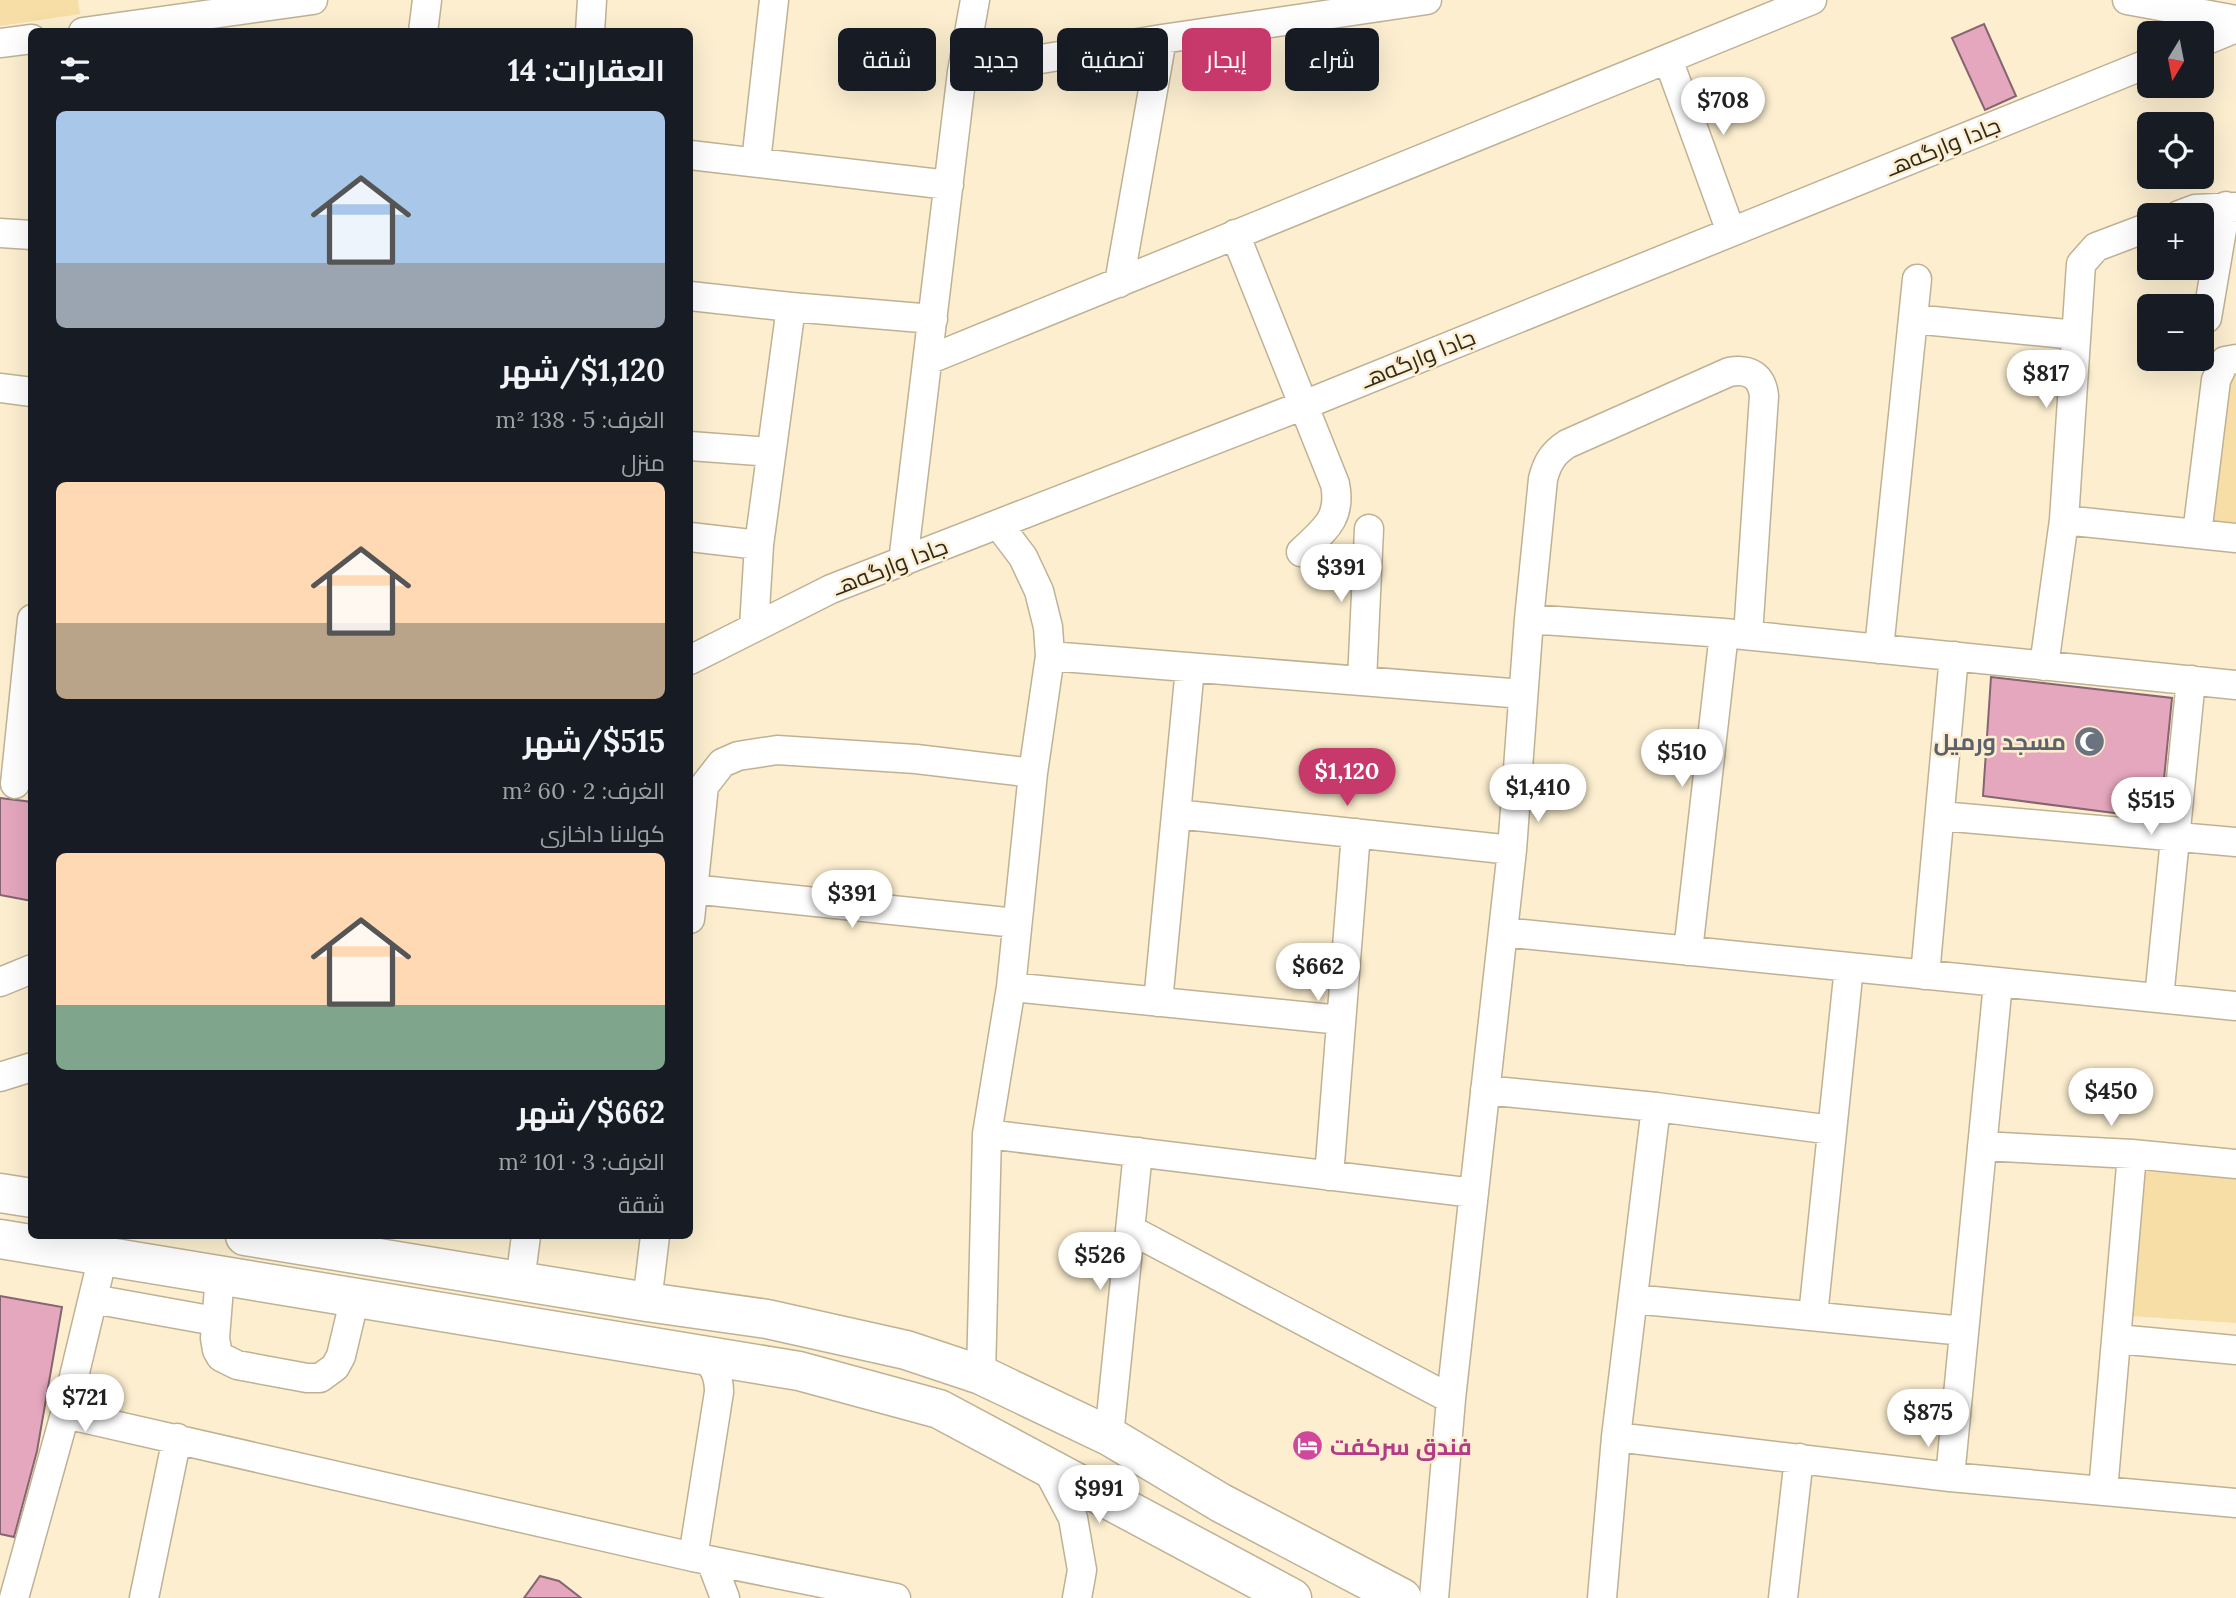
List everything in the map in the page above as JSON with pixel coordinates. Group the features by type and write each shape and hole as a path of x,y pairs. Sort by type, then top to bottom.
{"highway":[{"path":"0,1193 28,1197"},
{"path":"226,1276 239,1274 249,1262 248,1246 242,1239"},
{"path":"264,1239 307,1246 365,1246 520,1281 767,1319 906,1350 981,1375 1109,1436 1221,1503 1402,1598"},
{"path":"0,1240 749,1362 799,1371 939,1409 1292,1598"},
{"path":"302,1289 288,1278 287,1261 298,1248 307,1246"}],"street":[{"path":"112,28 313,0"},
{"path":"424,28 427,0"},
{"path":"590,28 592,0"},
{"path":"756,162 774,0"},
{"path":"970,28 975,0"},
{"path":"1168,38 1427,0"},
{"path":"928,360 1812,0"},
{"path":"2127,0 2236,20"},
{"path":"2214,37 2236,28"},
{"path":"0,43 28,40"},
{"path":"1668,59 1731,232"},
{"name":"جادا وارگه‌هـ","path":"693,658 831,589 1304,404 2137,68"},
{"path":"903,562 960,91"},
{"path":"1119,283 1153,91"},
{"path":"693,155 949,185"},
{"path":"2212,294 2231,207"},
{"path":"2044,666 2063,520 2081,264 2096,247 2137,232"},
{"path":"0,233 28,235"},
{"path":"1235,234 1335,484 1337,506 1328,526 1301,552"},
{"path":"1879,649 1917,279"},
{"path":"693,296 933,318"},
{"path":"754,627 759,545 791,307"},
{"path":"1913,319 2076,334"},
{"path":"2197,534 2216,380 2225,361 2236,359"},
{"path":"1434,1598 1451,1399 1512,850 1529,619 1544,479 1550,458 1567,444 1729,372 1739,370 1758,377 1764,396 1736,634 1688,951"},
{"path":"0,388 28,392"},
{"path":"693,446 770,452"},
{"path":"2063,520 2236,538"},
{"path":"981,1375 987,1134 1011,987 1033,773 1050,656 1048,627 1039,591 1023,557 998,524"},
{"path":"1362,681 1369,529"},
{"path":"693,537 759,545"},
{"path":"1529,619 1736,634 2236,685"},
{"path":"1050,656 1523,694"},
{"path":"1925,975 1954,656"},
{"path":"15,785 28,657"},
{"path":"1158,1002 1191,668"},
{"path":"2159,998 2191,680"},
{"path":"693,880 704,786 722,763 738,756 777,750 916,759 1033,773"},
{"path":"1176,814 1512,850"},
{"path":"1941,816 2236,842"},
{"path":"1329,1176 1356,833"},
{"path":"693,889 1016,923"},
{"path":"1503,932 2236,1006"},
{"path":"1813,1316 1849,968"},
{"path":"0,982 28,971"},
{"path":"1950,1477 1998,983"},
{"path":"1011,987 1341,1020"},
{"path":"0,1077 28,1068"},
{"path":"1485,1090 1656,1107 1832,1129"},
{"path":"1602,1598 1616,1437 1656,1107"},
{"path":"987,1134 1474,1193"},
{"path":"1982,1146 2132,1154 2236,1164"},
{"path":"1109,1436 1138,1152"},
{"path":"2103,1491 2132,1154"},
{"path":"1131,1230 1451,1399"},
{"path":"520,1281 526,1239"},
{"path":"647,1302 655,1239"},
{"path":"14,1598 65,1414 103,1256"},
{"path":"226,1276 215,1321 217,1350 229,1362 307,1378 320,1378 335,1367 341,1356 355,1297"},
{"path":"93,1299 215,1321"},
{"path":"1633,1299 1964,1331"},
{"path":"2117,1339 2236,1350"},
{"path":"703,1355 714,1367 719,1392 702,1559 725,1598"},
{"path":"719,1392 734,1371 749,1362"},
{"path":"65,1414 702,1559 784,1588 896,1598"},
{"path":"1616,1437 1950,1477 2236,1503"},
{"path":"144,1598 177,1438"},
{"path":"1783,1598 1798,1458"},
{"path":"1045,1465 1073,1518 1082,1570 1077,1598"}],"shaded area":[{"path":"0,0 78,0 80,14 0,26"},
{"path":"2236,359 2236,538 2197,534 2216,380"},
{"path":"2140,1171 2236,1178 2236,1323 2130,1316"}],"building":[{"path":"1984,24 2016,96 1985,110 1952,38"},
{"path":"1991,677 2172,698 2160,819 1983,796"},
{"path":"0,798 28,802 28,900 0,895"},
{"path":"0,1296 62,1307 37,1451 14,1537 0,1534"},
{"path":"540,1576 559,1581 581,1598 524,1598"}],"place":[{"name":"مسجد ورميل","path":"2089,741"},
{"name":"فندق سركفت","path":"1307,1446"}]}
